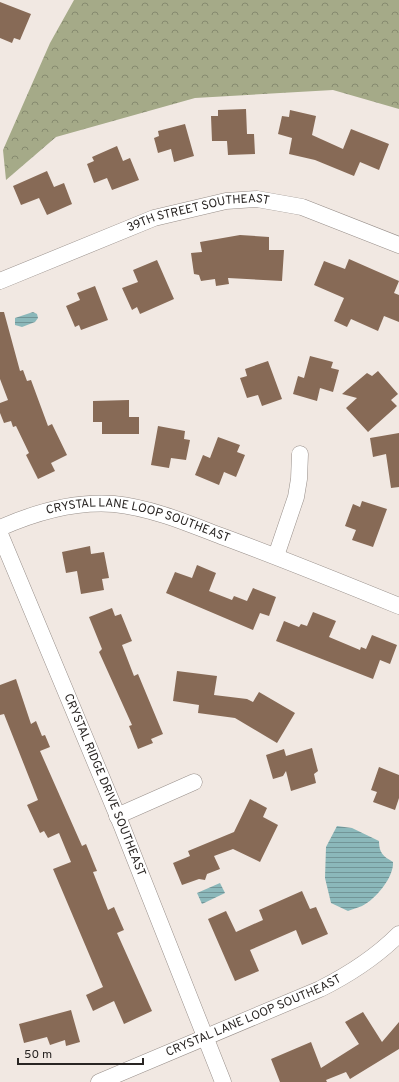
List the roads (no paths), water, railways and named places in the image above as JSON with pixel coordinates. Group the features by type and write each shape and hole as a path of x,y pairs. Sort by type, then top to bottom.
{"street":[{"name":"39TH STREET SOUTHEAST","path":"0,281 154,218 226,201 256,199 302,207 399,245"},
{"path":"276,556 296,497 299,479 300,454"},
{"name":"CRYSTAL LANE LOOP SOUTHEAST","path":"0,528 26,516 56,507 114,504 164,515 276,556 399,606"},
{"name":"CRYSTAL RIDGE DRIVE SOUTHEAST","path":"0,534 117,816 223,1082"},
{"path":"117,816 194,782"},
{"name":"CRYSTAL LANE LOOP SOUTHEAST","path":"99,1082 320,990 349,975 385,948 399,934"}],"water":[{"path":"33,312 37,314 38,318 35,322 22,327 15,325 15,318"},
{"path":"337,826 352,828 379,841 382,854 393,862 391,874 378,893 362,906 348,911 331,903 325,878 326,847"},
{"path":"220,883 225,893 202,904 197,893"}]}
